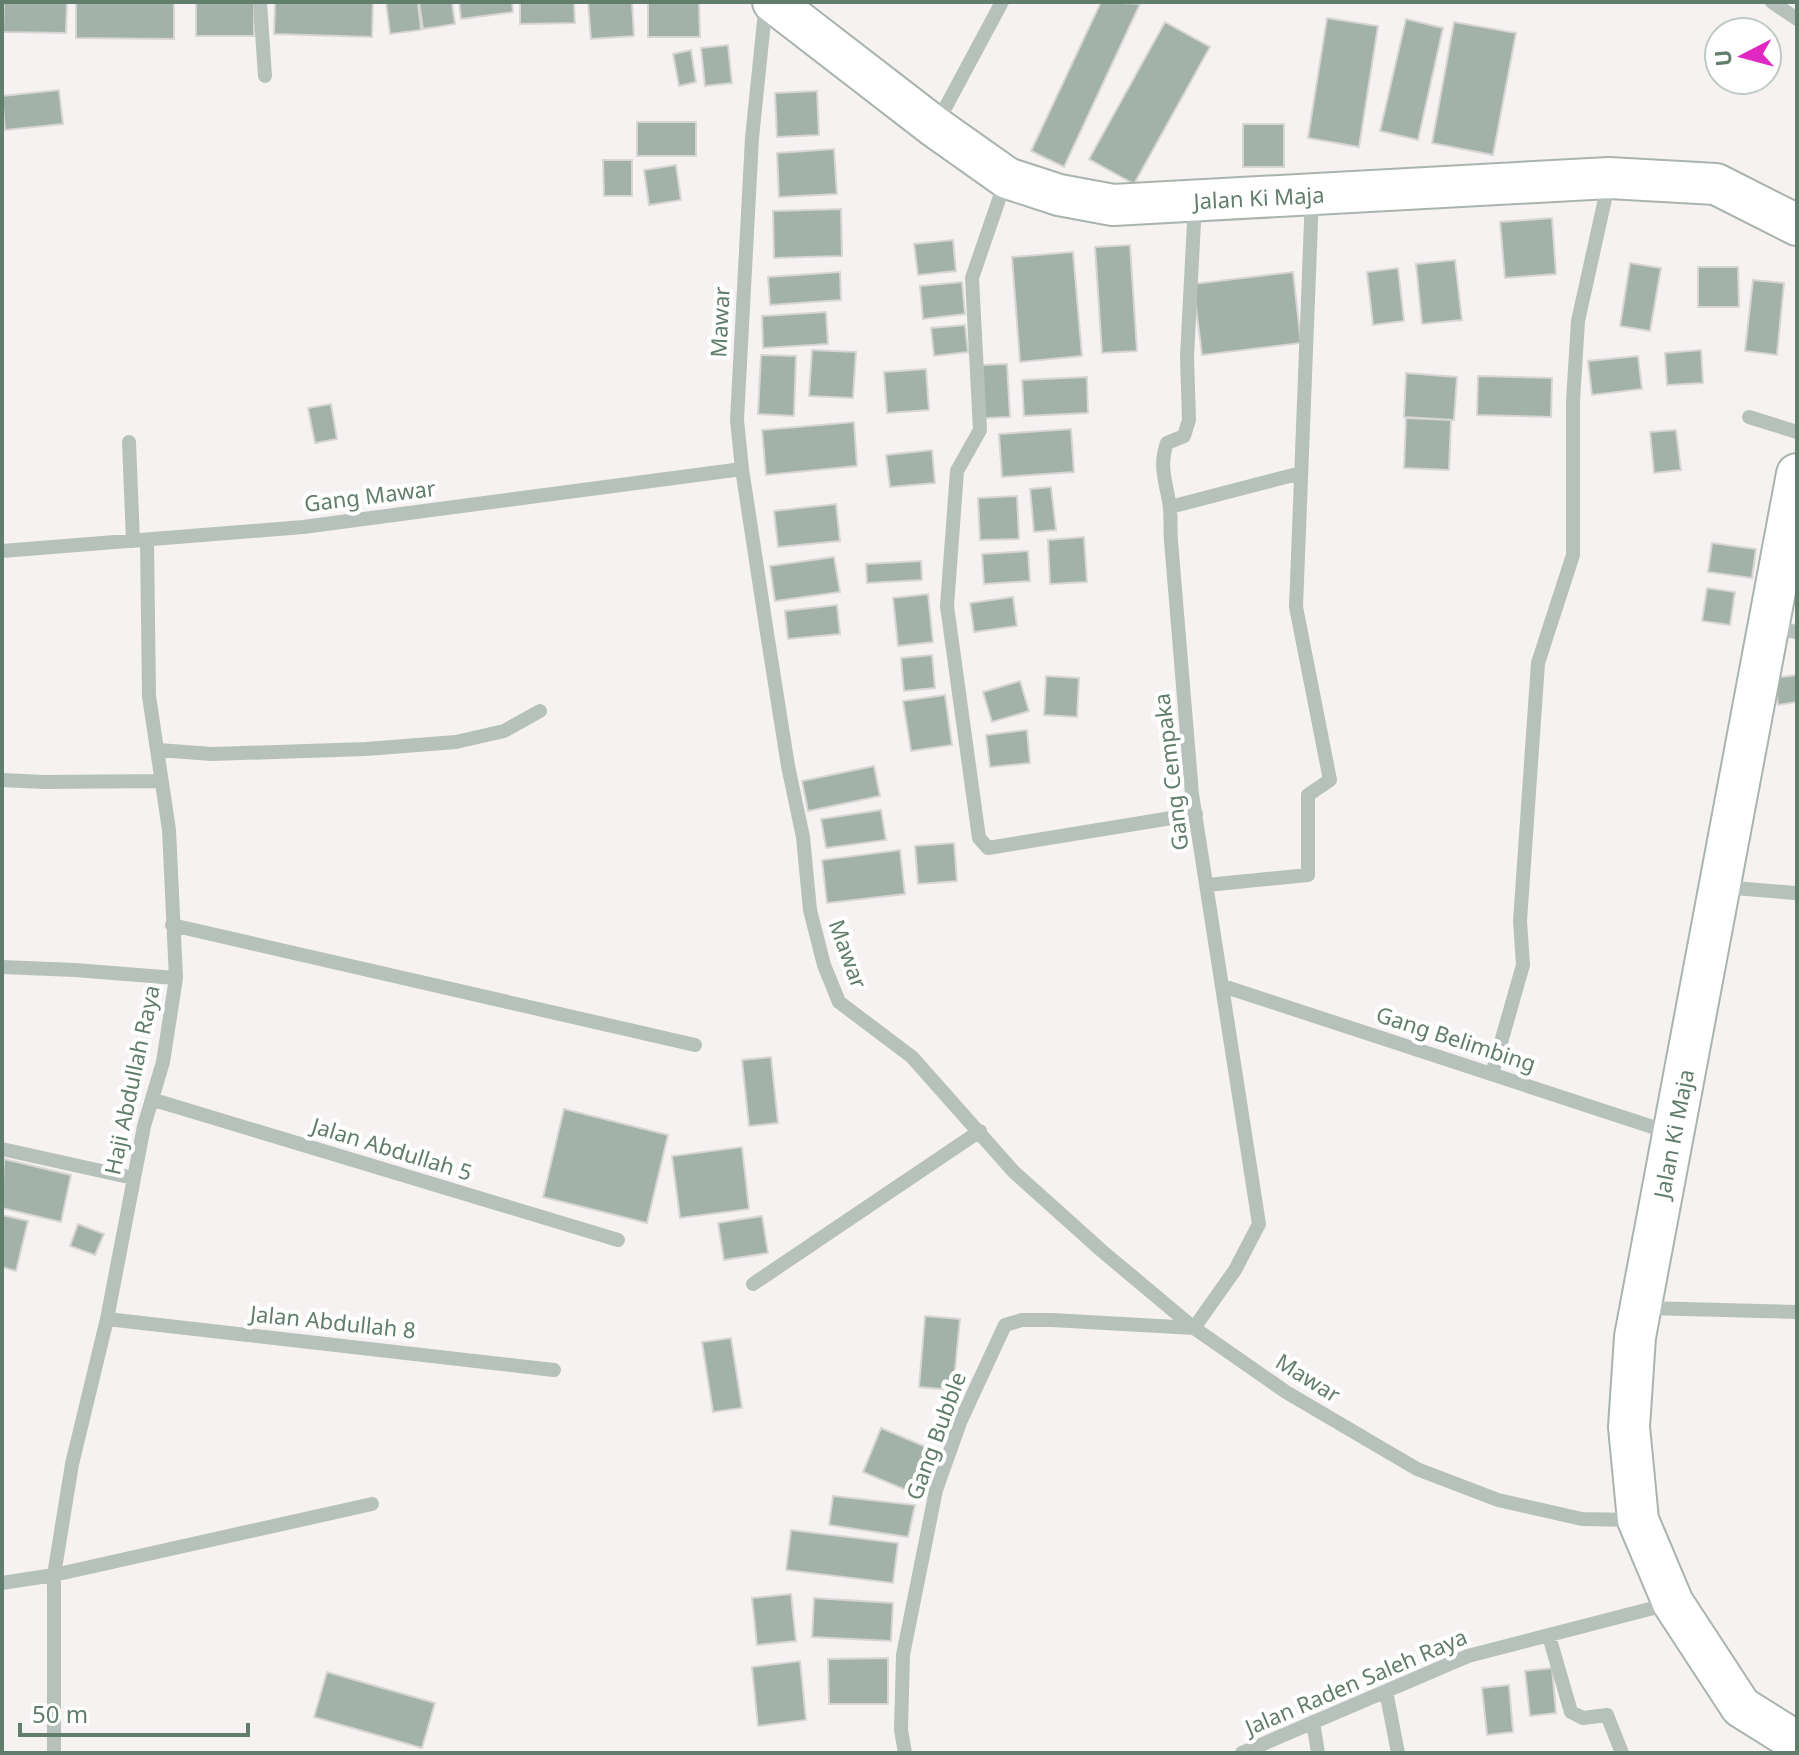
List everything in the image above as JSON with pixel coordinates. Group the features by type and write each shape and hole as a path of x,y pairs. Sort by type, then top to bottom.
{"main road":[{"name":"Jalan Ki Maja","path":"773,2 935,127 1007,178 1059,195 1113,205 1609,178 1716,184 1797,225"},
{"name":"Jalan Ki Maja","path":"1797,474 1782,629 1721,887 1640,1307 1629,1427 1638,1520 1673,1603 1741,1707 1797,1742"}],"street":[{"path":"260,2 265,76"},
{"name":"Mawar","path":"766,2 755,107 737,420 788,766 803,837 810,910 824,965 839,1002 912,1057 1014,1172 1194,1328 1286,1392 1417,1469 1498,1500 1582,1519 1638,1520"},
{"path":"935,127 1002,2"},
{"path":"1772,2 1797,19"},
{"path":"1007,178 972,278 980,430 957,471 947,606 979,838 988,848 1196,814"},
{"path":"1492,1074 1523,965 1520,921 1538,663 1573,555 1573,401 1578,321 1609,178"},
{"path":"1207,885 1308,875 1308,795 1330,780 1296,607 1312,195"},
{"name":"Gang Cempaka","path":"1194,1328 1235,1270 1259,1224 1196,814 1170,507 1163,484 1162,457 1167,443 1184,436 1189,420 1187,357 1195,202"},
{"path":"1749,417 1797,432"},
{"name":"Haji Abdullah Raya","path":"54,1753 54,1575 72,1464 107,1319 144,1126 163,1062 176,978 169,830 149,696 140,540 129,442"},
{"name":"Gang Mawar","path":"2,551 303,527 742,469"},
{"path":"1170,507 1301,473"},
{"path":"158,750 212,754 366,749 456,742 504,731 540,711"},
{"path":"2,780 161,781"},
{"path":"1721,887 1795,893"},
{"path":"172,925 695,1045"},
{"path":"2,967 176,978"},
{"name":"Gang Belimbing","path":"1223,986 1674,1134"},
{"name":"Jalan Abdullah 5","path":"154,1100 618,1240"},
{"path":"753,1284 980,1131"},
{"path":"2,1149 133,1178"},
{"path":"1640,1307 1797,1312"},
{"name":"Jalan Abdullah 8","path":"107,1319 554,1370"},
{"name":"Gang Bubble","path":"905,1753 901,1730 903,1655 936,1490 961,1420 1005,1325 1022,1320 1052,1320 1194,1328"},
{"path":"2,1583 54,1575 372,1504"},
{"name":"Jalan Raden Saleh Raya","path":"1242,1753 1468,1656 1673,1603"},
{"path":"1549,1636 1571,1712 1583,1718 1607,1715 1622,1753"},
{"path":"1386,1691 1398,1753"},
{"path":"1313,1722 1318,1753"}],"building":[{"path":"4,2 67,2 66,33 3,32"},
{"path":"76,2 174,2 174,39 76,38"},
{"path":"196,2 254,2 254,36 196,36"},
{"path":"275,2 373,2 372,37 274,34"},
{"path":"386,2 418,2 421,30 390,34"},
{"path":"419,2 452,2 455,24 423,29"},
{"path":"459,2 512,2 513,12 461,19"},
{"path":"520,2 574,2 575,23 520,24"},
{"path":"588,2 632,2 634,36 591,39"},
{"path":"648,2 699,2 700,37 648,37"},
{"path":"1101,2 1140,4 1064,167 1031,151"},
{"path":"1327,18 1378,26 1359,147 1308,138"},
{"path":"1406,19 1443,28 1418,140 1380,131"},
{"path":"1165,22 1210,47 1134,184 1089,159"},
{"path":"1454,22 1516,33 1493,155 1432,143"},
{"path":"728,45 732,83 705,86 701,48"},
{"path":"691,50 696,82 679,86 673,54"},
{"path":"59,90 63,124 5,130 2,96"},
{"path":"817,91 819,135 777,137 775,93"},
{"path":"637,122 696,122 696,156 637,156"},
{"path":"1243,124 1284,124 1284,167 1243,167"},
{"path":"834,149 837,194 779,197 777,153"},
{"path":"603,160 632,160 632,196 604,196"},
{"path":"676,165 681,200 649,205 644,170"},
{"path":"841,209 842,256 774,258 773,211"},
{"path":"1552,218 1556,274 1505,278 1500,222"},
{"path":"953,240 956,271 918,275 914,244"},
{"path":"1130,245 1137,351 1102,353 1095,247"},
{"path":"1073,252 1082,356 1020,362 1012,257"},
{"path":"1455,260 1462,320 1422,324 1416,264"},
{"path":"1630,263 1661,268 1650,331 1620,326"},
{"path":"1698,267 1738,267 1739,307 1698,307"},
{"path":"1398,268 1404,321 1373,325 1367,272"},
{"path":"840,272 841,300 770,305 768,277"},
{"path":"1293,272 1301,343 1202,355 1193,284"},
{"path":"1753,280 1784,283 1777,355 1745,351"},
{"path":"962,282 965,314 923,319 920,286"},
{"path":"826,312 828,344 763,348 762,316"},
{"path":"965,325 968,352 934,356 931,328"},
{"path":"812,350 856,352 853,398 809,396"},
{"path":"1701,350 1703,383 1667,385 1665,353"},
{"path":"761,355 796,356 794,416 758,414"},
{"path":"1638,356 1642,389 1592,395 1588,361"},
{"path":"1007,364 1010,417 985,418 982,365"},
{"path":"926,369 929,410 887,413 884,372"},
{"path":"1406,373 1457,377 1454,420 1404,417"},
{"path":"1478,376 1552,378 1551,417 1477,415"},
{"path":"1087,377 1088,413 1024,416 1022,380"},
{"path":"331,404 337,439 315,443 308,408"},
{"path":"1406,418 1451,420 1449,470 1404,468"},
{"path":"854,422 857,466 766,475 762,430"},
{"path":"1071,429 1074,472 1002,477 999,434"},
{"path":"1676,430 1681,470 1654,473 1650,432"},
{"path":"932,450 935,483 890,487 886,455"},
{"path":"1051,487 1056,530 1034,532 1030,489"},
{"path":"1017,496 1019,539 980,540 978,498"},
{"path":"836,504 840,541 778,547 774,511"},
{"path":"1084,537 1087,582 1050,584 1048,540"},
{"path":"1712,543 1756,549 1752,578 1708,572"},
{"path":"1028,551 1030,581 984,584 982,554"},
{"path":"834,557 840,592 775,601 770,566"},
{"path":"921,561 922,580 867,583 866,564"},
{"path":"1707,588 1735,592 1730,625 1702,621"},
{"path":"928,594 933,642 898,646 893,598"},
{"path":"1013,597 1017,626 974,632 970,603"},
{"path":"837,605 840,634 788,639 785,611"},
{"path":"932,655 935,688 904,691 901,658"},
{"path":"1797,675 1797,702 1778,705 1774,678"},
{"path":"1046,676 1079,678 1077,717 1044,715"},
{"path":"1020,681 1029,711 992,722 983,692"},
{"path":"945,695 952,745 911,751 903,701"},
{"path":"1027,730 1030,763 990,767 986,735"},
{"path":"874,766 880,796 808,811 802,781"},
{"path":"881,810 886,840 826,848 821,819"},
{"path":"954,843 957,881 918,884 915,846"},
{"path":"900,850 905,894 827,903 822,860"},
{"path":"771,1057 778,1123 749,1126 742,1060"},
{"path":"564,1109 668,1135 647,1223 543,1197"},
{"path":"742,1147 749,1209 680,1218 672,1156"},
{"path":"4,1159 71,1175 61,1222 2,1208"},
{"path":"2,1215 28,1221 16,1271 2,1267"},
{"path":"762,1216 768,1253 724,1260 718,1223"},
{"path":"78,1224 104,1234 95,1255 70,1246"},
{"path":"925,1316 960,1319 953,1390 919,1387"},
{"path":"731,1338 742,1408 713,1412 702,1342"},
{"path":"881,1428 938,1452 920,1496 863,1472"},
{"path":"833,1496 915,1505 908,1537 829,1525"},
{"path":"791,1530 898,1543 893,1583 786,1570"},
{"path":"791,1594 796,1641 757,1645 752,1598"},
{"path":"814,1598 893,1603 891,1641 812,1637"},
{"path":"888,1658 888,1704 829,1704 828,1659"},
{"path":"800,1661 806,1720 758,1726 752,1667"},
{"path":"1552,1668 1556,1713 1530,1716 1525,1671"},
{"path":"327,1672 435,1703 422,1748 314,1717"},
{"path":"1509,1685 1513,1732 1487,1735 1482,1688"}]}
